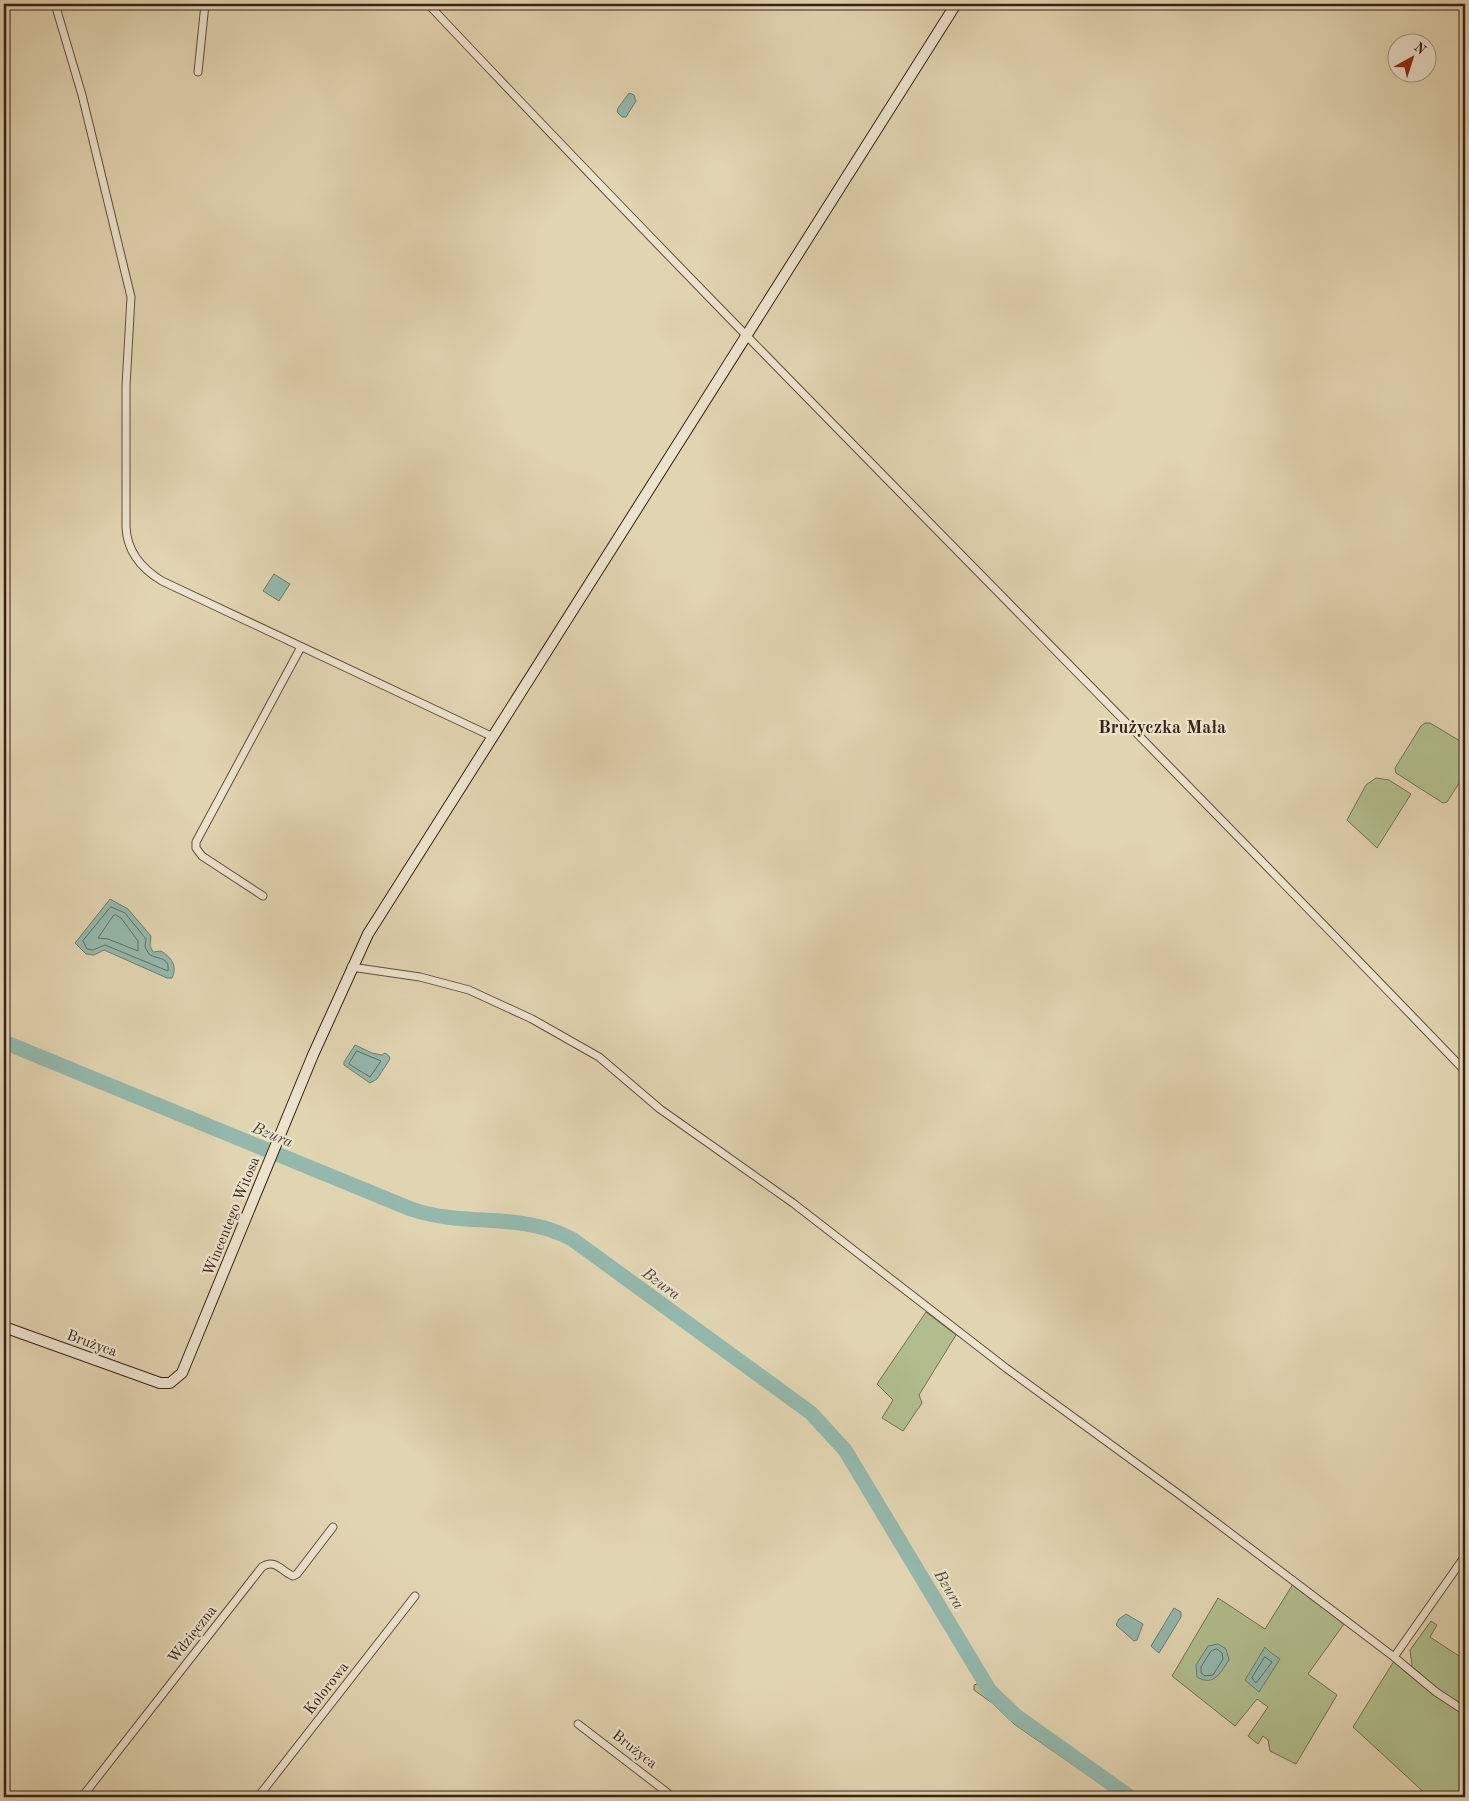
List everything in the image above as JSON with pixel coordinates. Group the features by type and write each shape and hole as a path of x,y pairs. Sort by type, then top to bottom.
{"street":[{"path":"55,4 82,95 131,297 125,425 126,527 130,546 140,563 162,581 491,736"},
{"path":"198,72 205,4"},
{"path":"428,4 745,335 879,469 951,546 1254,850 1465,1071"},
{"name":"Wincentego Witosa","path":"170,1383 178,1378 185,1368 268,1162 351,966 392,892 956,4"},
{"path":"263,896 202,856 196,848 196,842 300,647"},
{"path":"351,966 420,977 469,990 532,1019 599,1057 660,1109 793,1203 1006,1368 1184,1498 1394,1657 1436,1692 1465,1711"},
{"name":"Brużyca","path":"4,1327 154,1382 170,1383"},
{"name":"Wdzięczna","path":"82,1797 262,1567 268,1563 276,1564 288,1574 293,1576 297,1574 333,1527"},
{"path":"1394,1657 1465,1556"},
{"name":"Kolorowa","path":"258,1797 415,1596"},
{"name":"Brużyca","path":"578,1724 673,1797"}],"green space":[{"path":"1425,723 1430,723 1465,744 1465,774 1447,802 1443,803 1396,773 1395,768 1421,726"},
{"path":"1376,778 1389,780 1411,794 1377,848 1347,820 1366,785"},
{"path":"926,1312 956,1335 919,1395 922,1403 903,1431 882,1418 893,1400 877,1384"},
{"path":"1293,1584 1344,1624 1308,1674 1337,1695 1296,1764 1270,1751 1268,1740 1263,1736 1258,1744 1248,1736 1268,1707 1257,1699 1235,1726 1172,1676 1218,1598 1265,1629"},
{"path":"1431,1621 1437,1625 1430,1637 1465,1660 1465,1797 1429,1797 1353,1727 1394,1661 1407,1672 1412,1665 1410,1650"},
{"path":"985,1681 1001,1704 1130,1797 1119,1797 1014,1724 992,1703 974,1690 974,1685"}],"water":[{"path":"629,93 634,95 636,101 626,117 622,117 617,112 618,108"},
{"path":"274,574 290,584 279,601 263,591"},
{"path":"110,899 128,909 151,936 150,946 153,952 161,951 168,956 174,966 172,978 167,978 104,950 94,955 86,954 75,943"},
{"path":"355,1045 372,1053 382,1055 385,1053 389,1056 390,1059 377,1079 370,1083 344,1065"},
{"path":"1174,1608 1181,1612 1181,1617 1159,1653 1151,1646"},
{"path":"1126,1614 1143,1624 1137,1640 1134,1641 1116,1625 1119,1619"},
{"path":"1218,1644 1226,1649 1229,1660 1216,1677 1203,1680 1197,1677 1196,1665 1208,1646"},
{"path":"1265,1647 1280,1659 1259,1692 1245,1680"}],"waterway":[{"name":"Bzura","path":"4,1042 411,1209 452,1218 533,1225 552,1230 572,1239 811,1413 845,1450 990,1691 1015,1715 1130,1797"}],"district":[{"name":"Brużyczka Mała","path":"1162,727"}]}
